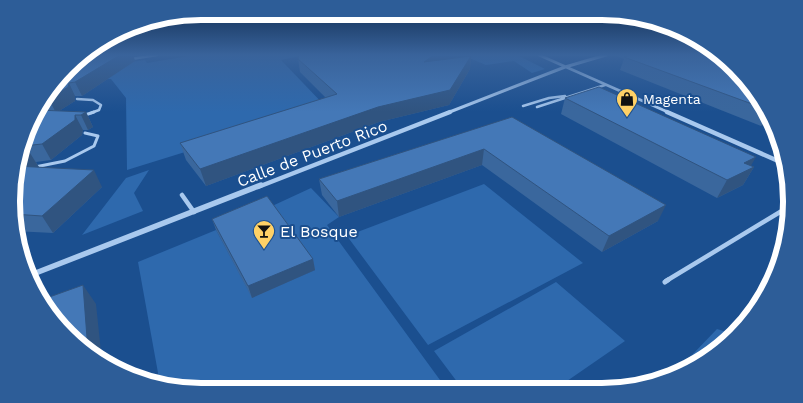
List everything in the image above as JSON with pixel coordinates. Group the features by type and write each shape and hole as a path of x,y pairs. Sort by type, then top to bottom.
{"street":[{"name":"Calle de Puerto Rico","path":"35,273 548,74"},
{"path":"580,74 779,161"}],"lane":[{"path":"538,107 605,85"},
{"path":"523,106 549,98 574,95"},
{"path":"77,99 97,101 102,107 80,117"},
{"path":"33,167 65,161 98,142 98,136 85,133"},
{"path":"182,195 194,212"},
{"path":"665,282 783,210"}],"shaded area":[{"path":"72,74 294,74 327,108 127,170 126,98 111,79 68,78"},
{"path":"149,170 134,193 143,211 82,235 126,178"},
{"path":"484,184 583,263 428,345 347,236"},
{"path":"311,188 339,217 327,225 442,383 190,383 159,378 138,262 216,230 252,297 315,270 270,207"},
{"path":"556,282 625,341 564,383 458,383 434,351"},
{"path":"717,329 727,332 712,345 685,363"}],"building":[{"path":"72,74 89,74 75,82 69,83 68,87 55,95"},
{"path":"314,74 460,74 450,90 378,107 200,169 180,143 337,94"},
{"path":"670,74 731,74 755,105"},
{"path":"599,87 756,157 744,163 754,167 727,180 565,98"},
{"path":"44,110 86,112 81,115 75,115 75,120 42,144 29,145"},
{"path":"512,117 666,205 609,236 484,149 337,201 319,179"},
{"path":"23,166 94,170 42,216 20,214 20,190"},
{"name":"El Bosque","path":"267,196 313,259 248,286 212,219"},
{"path":"83,285 87,342 65,321 48,298"}],"place":[{"name":"Magenta","path":"627,118"},
{"name":"El Bosque","path":"264,250"}]}
